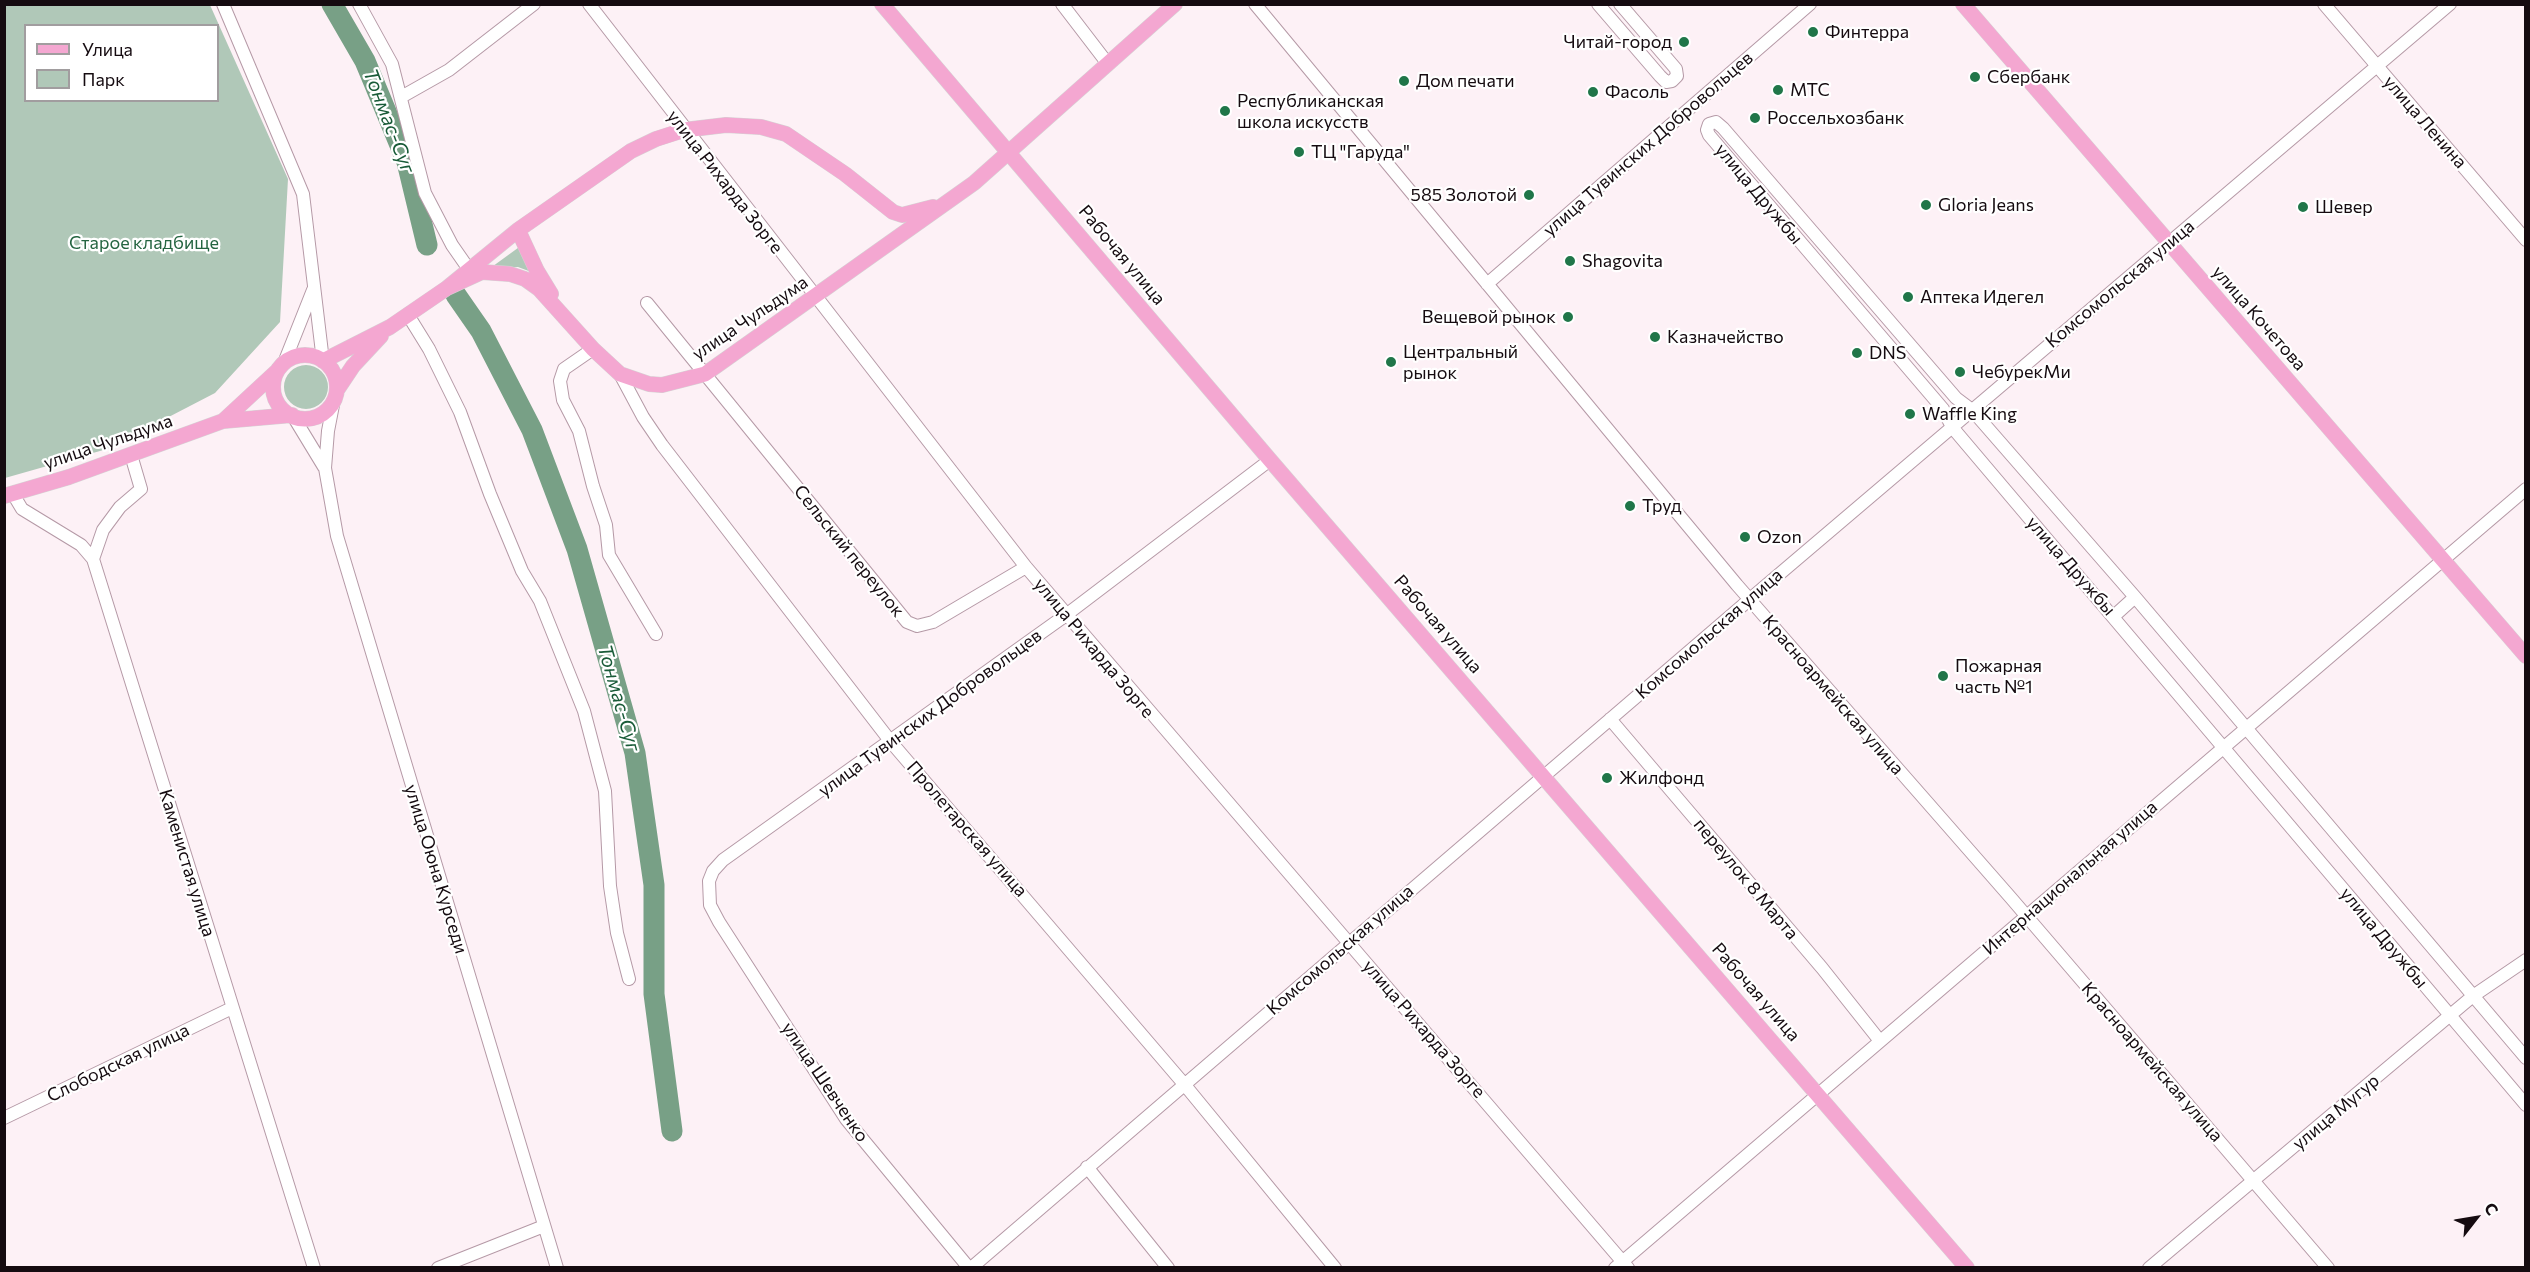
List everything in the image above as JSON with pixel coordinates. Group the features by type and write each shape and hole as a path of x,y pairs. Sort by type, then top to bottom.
{"main road":[{"name":"Рабочая улица","path":"882,4 1270,460 1968,1268"},
{"name":"улица Чульдума","path":"447,288 482,272 510,274 525,279 539,289 593,349 620,374 649,384 662,385 705,374 950,201 1009,153 1175,4"},
{"name":"улица Кочетова","path":"1963,4 2526,656"},
{"name":"улица Чульдума","path":"323,361 390,327 408,315 447,288 468,268 518,230 632,151 684,129 726,124 761,127 786,134 845,174 893,212 902,214 918,212 950,201"},
{"path":"893,212 896,228 894,239"},
{"path":"518,230 537,271 564,315"},
{"name":"улица Чульдума","path":"336,395 353,366 390,327"},
{"path":"300,355 323,361 334,374 336,395 322,414 312,418 292,416 278,402 274,392 281,367 300,355"},
{"name":"улица Чульдума","path":"223,421 281,367"},
{"name":"улица Чульдума","path":"9,495 131,456 223,421 292,416"}],"street":[{"path":"223,4 303,194 323,361"},
{"path":"359,4 392,64 403,96 425,193 452,245 468,268"},
{"path":"403,96 449,70 534,4"},
{"name":"улица Рихарда Зорге","path":"589,4 1026,567 1349,942 1622,1265"},
{"path":"1062,4 1108,64"},
{"name":"Красноармейская улица","path":"1255,4 1750,599 2328,1268"},
{"path":"1598,4 1660,76 1666,82 1672,81 1677,76 1676,69 1620,4"},
{"name":"улица Тувинских Добровольцев","path":"1486,284 1810,4"},
{"name":"улица Ленина","path":"2324,4 2526,240"},
{"name":"Комсомольская улица","path":"970,1268 1750,599 2450,4"},
{"name":"улица Дружбы","path":"2526,1058 2135,597 1972,410 1956,398 1724,128 1716,122 1709,124 1707,130 1709,135 1943,409 1952,427 2526,1105"},
{"path":"1777,215 1789,205"},
{"path":"281,367 314,289"},
{"path":"647,303 705,374"},
{"path":"408,315 429,349 460,412 490,494 522,571 540,602 584,711 605,791 610,886 617,933 629,979"},
{"path":"593,349 564,369 560,381 563,400 579,431 606,525 609,555 656,634"},
{"name":"Пролетарская улица","path":"620,374 643,417 662,444 891,742 1184,1083 1335,1268"},
{"name":"Сельский переулок","path":"705,374 907,622 917,626 933,622 1026,567"},
{"name":"улица Оюна Курседи","path":"336,395 327,431 325,468 337,536 557,1268"},
{"name":"улица Оюна Курседи","path":"292,416 325,468"},
{"path":"93,559 103,530 120,507 141,489 131,456"},
{"name":"улица Тувинских Добровольцев","path":"709,881 713,870 723,860 1066,615 1270,460"},
{"name":"Интернациональная улица","path":"1622,1265 1880,1041 2526,489"},
{"path":"9,495 22,509 81,545 93,559"},
{"name":"Каменистая улица","path":"93,559 314,1268"},
{"path":"2114,616 2135,597"},
{"name":"переулок 8 Марта","path":"1610,719 1822,968 1880,1041"},
{"name":"улица Шевченко","path":"709,881 710,905 719,922 846,1119 970,1268"},
{"name":"улица Мугур","path":"2149,1268 2473,996 2526,960"},
{"name":"Слободская улица","path":"4,1118 232,1008"},
{"path":"1087,1167 1168,1268"},
{"path":"438,1268 544,1226"}],"green space":[{"name":"Старое кладбище","path":"5,4 210,5 219,24 24,24 24,102 219,102 219,25 288,179 280,322 215,393 107,449 5,478"},
{"path":"522,245 542,276 518,267 489,269"},
{"path":"306,365 315,366 322,371 327,378 327,396 322,403 315,408 306,409 297,408 290,403 285,396 284,387 285,378 290,371 297,366"}],"waterway":[{"name":"Тонмас-Суг","path":"332,4 365,61 407,162 427,245"},
{"name":"Тонмас-Суг","path":"456,295 481,331 532,430 577,549 635,753 654,885 654,994 672,1131"}],"place":[{"name":"Финтерра","path":"1813,32"},
{"name":"Читай-город","path":"1684,42"},
{"name":"Сбербанк","path":"1975,77"},
{"name":"Дом печати","path":"1404,81"},
{"name":"МТС","path":"1778,90"},
{"name":"Фасоль","path":"1593,92"},
{"name":"Республиканская школа искусств","path":"1225,111"},
{"name":"Россельхозбанк","path":"1755,118"},
{"name":"ТЦ \"Гаруда\"","path":"1299,152"},
{"name":"585 Золотой","path":"1529,195"},
{"name":"Gloria Jeans","path":"1926,205"},
{"name":"Шевер","path":"2303,207"},
{"name":"Shagovita","path":"1570,261"},
{"name":"Аптека Идегел","path":"1908,297"},
{"name":"Вещевой рынок","path":"1568,317"},
{"name":"Казначейство","path":"1655,337"},
{"name":"DNS","path":"1857,353"},
{"name":"Центральный рынок","path":"1391,362"},
{"name":"ЧебурекМи","path":"1960,372"},
{"name":"Waffle King","path":"1910,414"},
{"name":"Труд","path":"1630,506"},
{"name":"Ozon","path":"1745,537"},
{"name":"Пожарная часть №1","path":"1943,676"},
{"name":"Жилфонд","path":"1607,778"}]}
